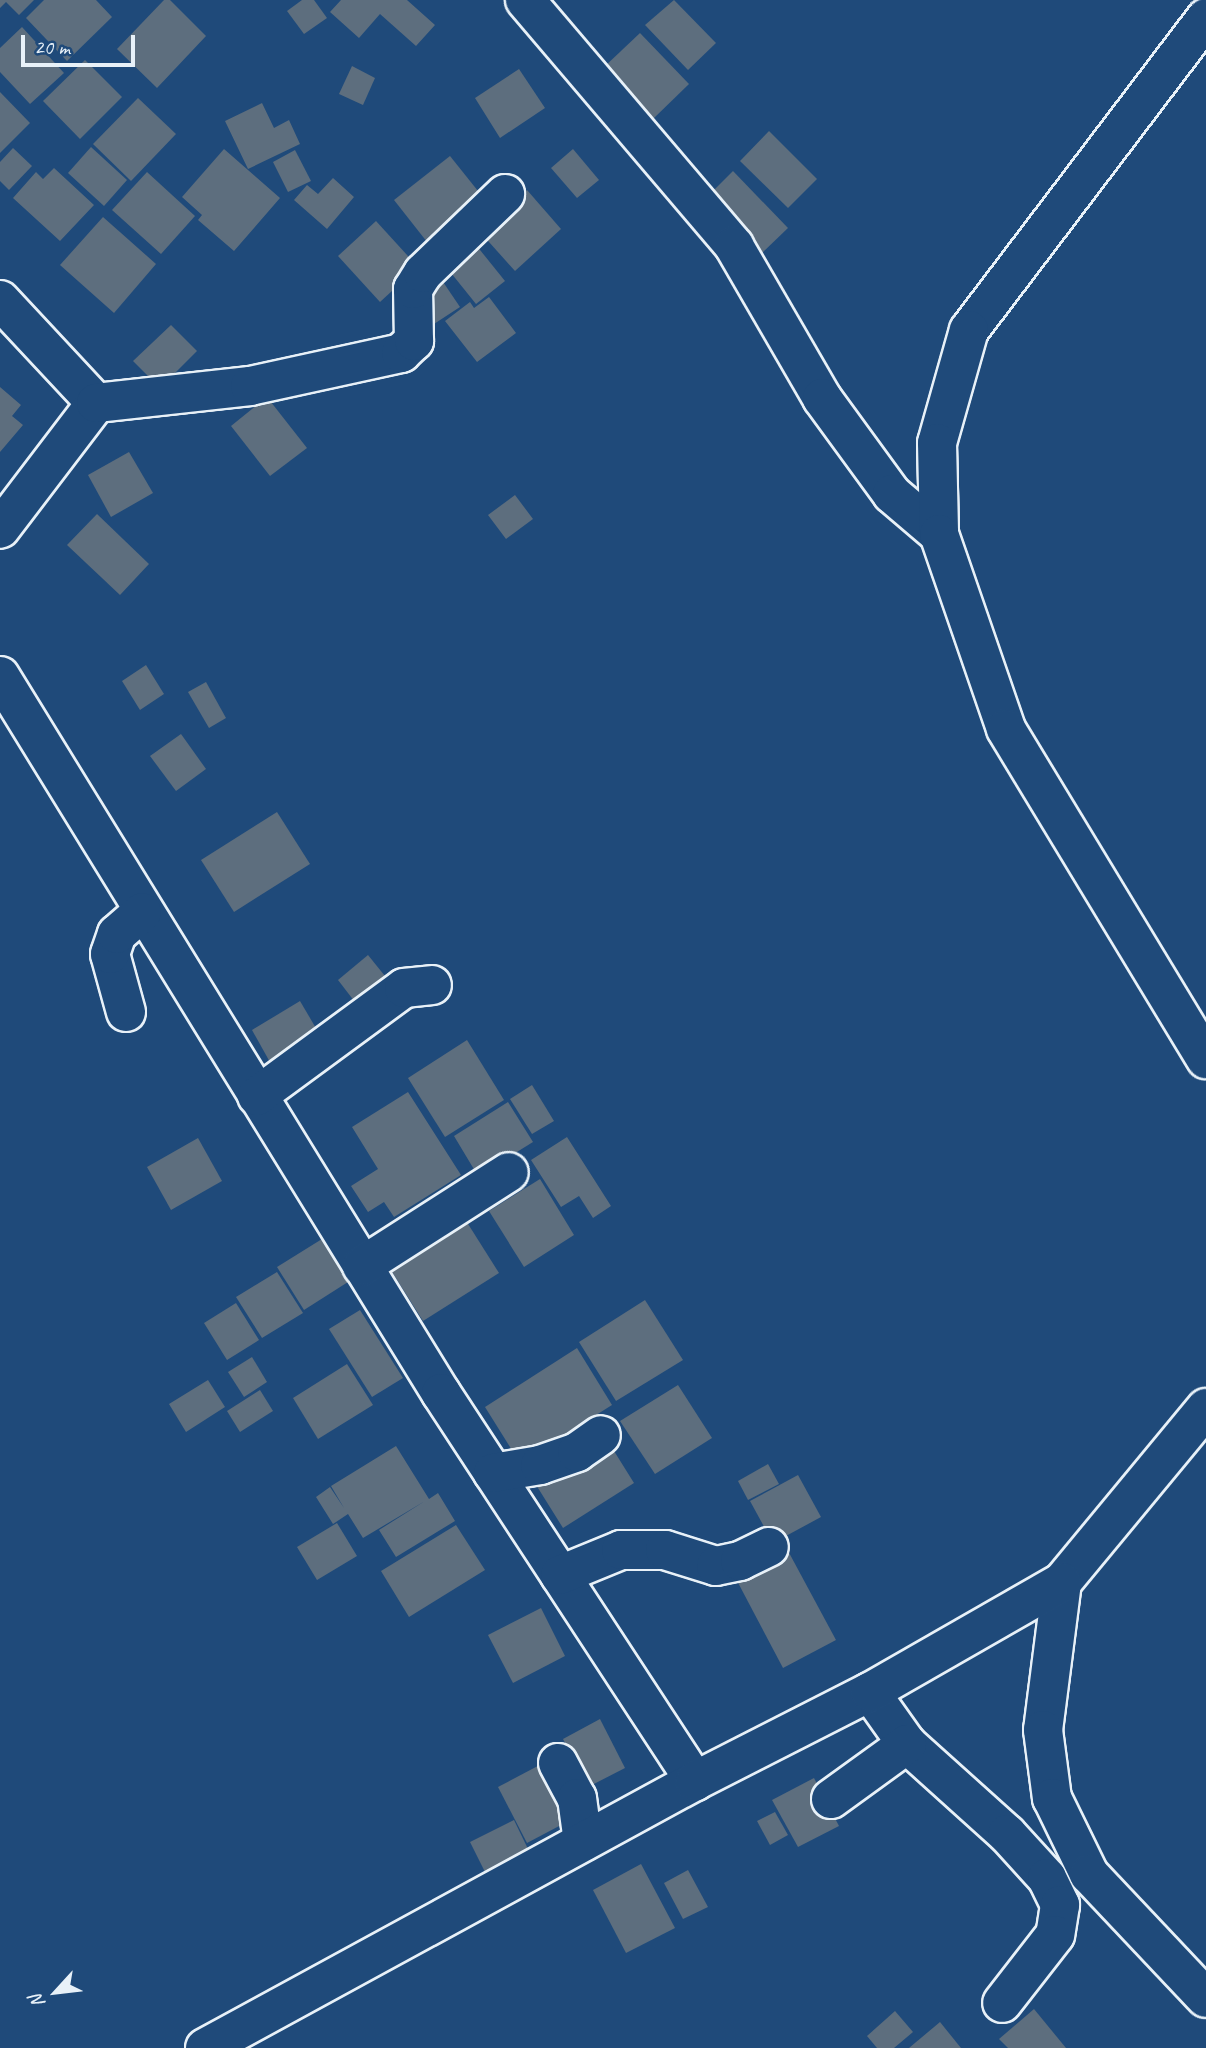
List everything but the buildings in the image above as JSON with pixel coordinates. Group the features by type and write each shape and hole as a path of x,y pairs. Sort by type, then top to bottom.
{"street":[{"path":"524,0 734,246 822,398 892,494 939,534"},
{"path":"1206,18 969,330 937,443 939,534 1006,729 1206,1059"},
{"path":"0,528 96,403 250,386 401,354 414,341 413,289 423,273 505,194"},
{"path":"0,300 96,403"},
{"path":"0,676 142,912 362,1266 493,1474 695,1781"},
{"path":"126,1012 110,954 117,934 142,912"},
{"path":"257,1096 404,988 432,985"},
{"path":"362,1266 509,1172"},
{"path":"205,2048 695,1781 870,1692 1062,1582 1206,1408"},
{"path":"493,1474 565,1457 601,1435"},
{"path":"559,1574 621,1550 665,1550 716,1566 740,1561 769,1547"},
{"path":"1062,1582 1043,1730 1052,1798 1089,1874 1206,1998"},
{"path":"870,1692 907,1744 1007,1834 1047,1878 1060,1905 1055,1935 1002,2003"},
{"path":"831,1799 907,1744"},
{"path":"558,1763 577,1798 583,1842"}]}
